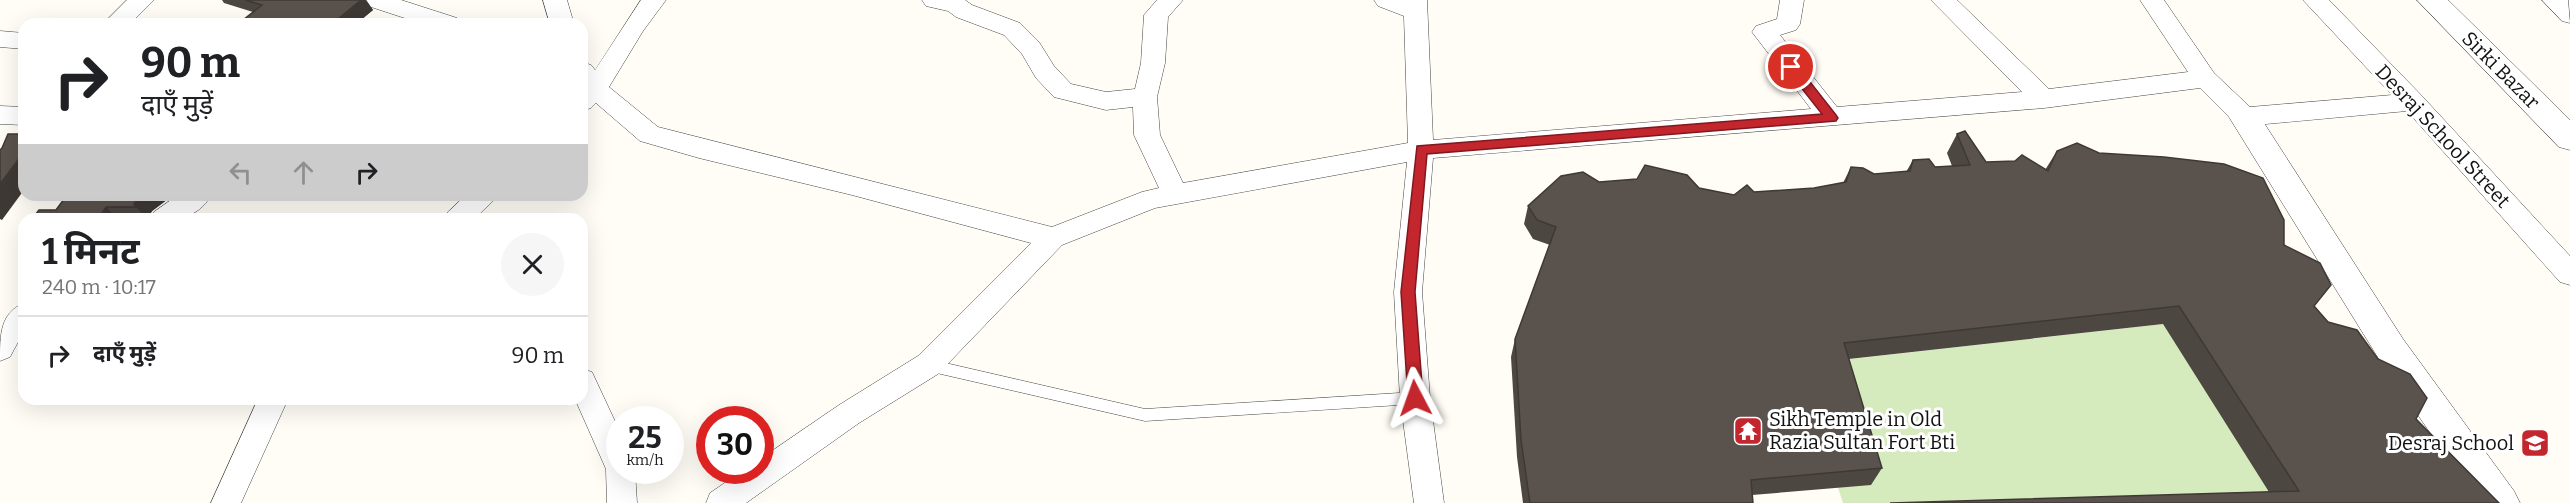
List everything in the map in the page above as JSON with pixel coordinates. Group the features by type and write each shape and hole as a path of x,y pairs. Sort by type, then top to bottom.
{"street":[{"path":"122,18 142,0"},
{"path":"376,0 431,18"},
{"path":"588,87 640,14 654,0"},
{"path":"934,0 956,4 964,10 1012,29 1031,48 1045,72 1064,92 1106,101 1145,97"},
{"path":"1171,0 1155,15 1153,63 1145,97 1147,135 1175,195"},
{"path":"1386,0 1415,5 1421,150 1408,292 1415,398 1429,503"},
{"path":"1792,0 1788,24 1764,32 1832,118"},
{"path":"1943,0 2044,99"},
{"path":"2152,0 2205,79 2244,117 2391,349 2501,503"},
{"name":"Desraj School Street","path":"2315,0 2413,102 2570,274"},
{"name":"Sirki Bazar","path":"2431,0 2570,140"},
{"path":"2554,0 2570,15"},
{"path":"0,39 18,40"},
{"path":"721,503 849,414 928,365 1053,238 1151,199 1421,150 2044,99 2205,79"},
{"path":"588,89 649,134 699,149 852,185 1053,238"},
{"path":"2244,117 2413,102"},
{"path":"0,115 18,116"},
{"path":"172,213 189,201"},
{"path":"464,213 476,201"},
{"path":"0,349 16,317"},
{"path":"588,395 606,437"},
{"path":"226,503 270,405"},
{"path":"621,484 622,503"}],"lane":[{"path":"928,365 1145,415 1415,398"}],"green space":[{"path":"2163,324 2277,503 1843,503 1838,488 1834,361"}],"building":[{"path":"245,0 361,0 339,18 246,18 262,5"},
{"path":"1965,131 1986,162 2015,161 2022,155 2048,171 2057,151 2077,143 2099,153 2224,164 2263,178 2284,220 2284,245 2320,263 2331,285 2314,306 2328,322 2357,330 2378,359 2410,374 2427,398 2416,419 2499,503 1890,503 2299,491 2179,306 1844,343 1882,468 1751,480 1753,503 1530,503 1521,440 1515,339 1556,227 1537,220 1528,206 1561,176 1583,172 1599,182 1637,179 1645,165 1687,175 1699,188 1734,195 1747,185 1754,192 1814,188 1846,182 1851,167 1863,168 1874,174 1910,171 1913,160 1929,159 1935,167 1970,165 1957,134"},
{"path":"8,134 18,134 18,160 0,184 0,150"},
{"path":"63,201 136,201 134,204 136,207 106,207 102,213 37,213 39,210 56,210"}],"place":[{"name":"Sikh Temple in Old Razia Sultan Fort Bti","path":"1748,431"},
{"name":"Desraj School","path":"2535,443"}],"route":[{"path":"1415,398 1408,292 1421,150 1832,118 1791,67"}]}
